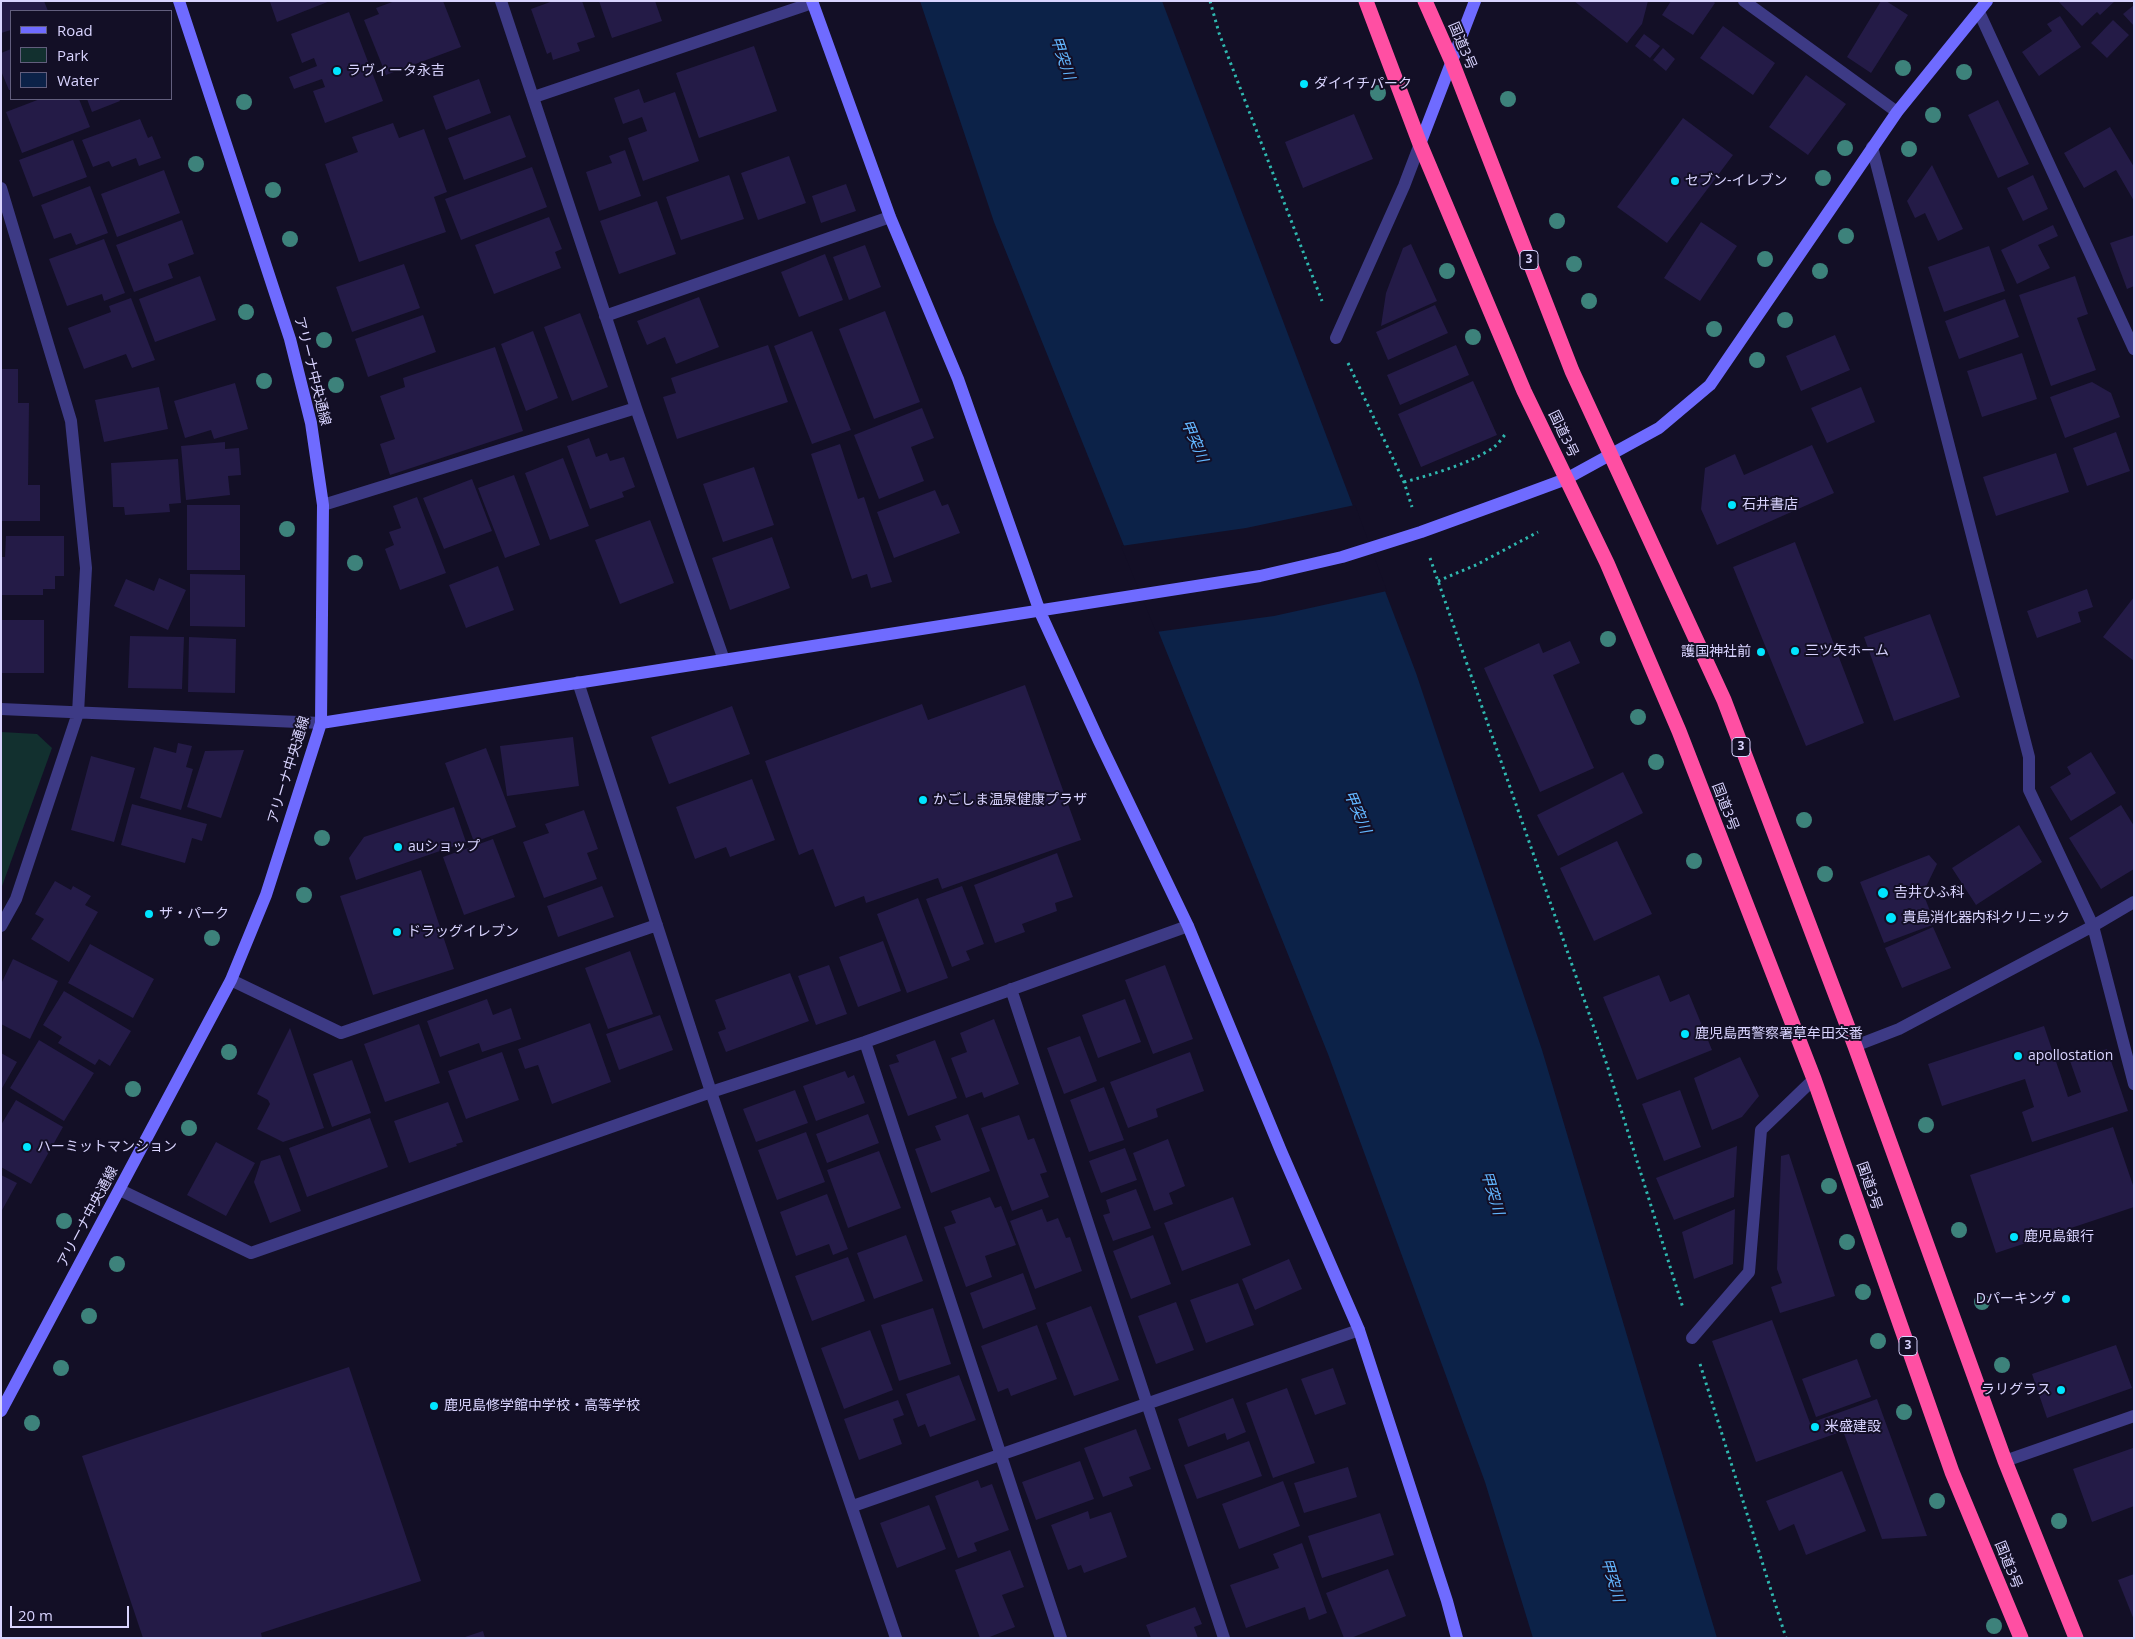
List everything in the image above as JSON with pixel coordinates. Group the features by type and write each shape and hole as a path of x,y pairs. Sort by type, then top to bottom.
{"highway":[{"name":"国道3号","path":"1366,1 1420,144 1524,391 1607,563 1679,731 1814,1079 1952,1472 2021,1638"},
{"name":"国道3号","path":"1425,1 1452,62 1572,372 1724,700 1855,1046 2005,1461 2076,1638"}],"street":[{"name":"アリーナ中央通線","path":"1,1411 231,980 266,895 321,723 323,505 311,423 290,339 179,1"},
{"path":"502,1 605,316 724,660"},
{"path":"1336,338 1404,186 1475,1"},
{"path":"1744,1 1897,112"},
{"path":"1,709 321,723 1040,612 1260,576 1342,557 1421,532 1566,478 1611,456 1658,428 1710,385 1897,112 1987,1"},
{"path":"534,97 812,2 890,216 958,379 1040,612 1099,741 1188,926 1281,1152 1359,1330 1447,1600 1457,1638"},
{"path":"1979,12 2134,349"},
{"path":"1872,147 2029,757 2029,790 2093,926 2134,1084"},
{"path":"1,188 71,421 86,568 78,713 16,899 1,926"},
{"path":"605,316 890,216"},
{"path":"323,505 636,408"},
{"path":"578,682 711,1092 853,1506 896,1638"},
{"path":"1855,1046 1899,1029 2093,926 2134,902"},
{"path":"231,980 341,1033 657,925"},
{"path":"120,1190 251,1253 711,1092 864,1042 1188,926"},
{"path":"1011,989 1224,1638"},
{"path":"864,1042 1061,1638"},
{"path":"1692,1338 1749,1272 1761,1130 1814,1079"},
{"path":"853,1506 1359,1330"},
{"path":"2005,1461 2134,1416"}],"path":[{"path":"1210,1 1219,33 1336,338 1404,482 1607,1065 1786,1638"},
{"path":"1404,482 1443,471 1469,460 1496,446 1507,432"},
{"path":"1438,581 1538,532"}],"green space":[{"path":"1,732 37,734 52,748 1,889"}],"water":[{"name":"甲突川","path":"920,1 1162,1 1416,673 1542,1050 1717,1638 1533,1638 1485,1482 1328,1054 994,222"}],"pier":[{"path":"1355,505 1387,591 1274,616 1156,632 1121,546 1246,528"}],"building":[{"path":"1,1 44,1 48,10 10,10 10,30 1,33"},
{"path":"330,1 277,22 270,2"},
{"path":"395,1 443,1 461,47 386,75 364,20 379,14 376,8"},
{"path":"553,1 582,1 595,37 577,43 580,51 553,60 551,52 547,54 531,9"},
{"path":"599,1 655,1 662,21 612,38"},
{"path":"1574,1 1648,1 1642,24 1627,43"},
{"path":"1671,1 1713,1 1715,3 1693,35 1662,15"},
{"path":"1881,1 1886,1 1908,15 1871,73 1847,57"},
{"path":"2058,1 2115,1 2100,15 2097,12 2082,26"},
{"path":"2134,5 2134,26 2123,14"},
{"name":"ラヴィータ永吉","path":"349,12 383,101 325,123 313,91 325,87 322,79 294,89 289,77 317,66 314,58 302,63 291,34"},
{"path":"2060,16 2081,47 2039,76 2022,52 2052,31 2047,24"},
{"path":"2113,20 2129,35 2107,58 2091,43"},
{"path":"1723,26 1775,63 1753,95 1700,58"},
{"path":"1644,34 1660,46 1650,58 1635,46"},
{"path":"754,46 777,111 699,138 676,73"},
{"path":"1663,48 1675,59 1666,71 1653,60"},
{"path":"10,49 10,90 1,71 1,53"},
{"path":"1806,75 1846,104 1808,155 1769,127"},
{"path":"479,79 491,113 446,130 433,96"},
{"path":"639,89 644,103 675,92 699,161 643,181 628,138 647,131 642,117 623,124 614,98"},
{"path":"37,100 79,100 90,127 22,153 6,112"},
{"path":"87,100 120,101 92,112"},
{"path":"1998,100 2029,164 1998,178 1968,115"},
{"path":"1354,114 1373,159 1303,188 1285,142"},
{"path":"510,115 526,157 464,180 448,138"},
{"name":"セブン-イレブン","path":"1683,118 1733,155 1667,243 1617,207"},
{"path":"140,119 148,138 152,136 161,158 139,166 136,158 112,167 109,161 93,167 82,140"},
{"path":"393,123 399,138 424,129 447,192 434,197 446,232 359,262 325,164 358,152 352,137"},
{"path":"2110,127 2134,167 2134,201 2116,170 2084,188 2064,153"},
{"path":"73,140 87,177 33,197 19,160"},
{"path":"625,150 641,196 599,211 586,172 612,163 609,156"},
{"path":"789,156 806,203 758,220 741,173"},
{"path":"1932,165 1963,229 1938,241 1925,213 1915,218 1907,201"},
{"path":"532,167 547,207 461,240 445,199"},
{"path":"164,170 180,213 117,237 101,194"},
{"path":"729,175 744,219 681,240 666,197"},
{"path":"2033,175 2048,209 2023,221 2007,188"},
{"path":"846,184 856,211 821,223 812,196"},
{"path":"90,186 108,233 76,245 71,233 54,239 41,205"},
{"path":"657,201 676,254 619,274 600,221"},
{"path":"549,217 562,249 555,252 561,268 494,294 475,245"},
{"path":"182,220 194,254 168,264 173,278 134,292 116,245"},
{"path":"1701,222 1737,246 1700,301 1664,278"},
{"path":"2053,225 2058,236 2038,245 2050,268 2017,284 2001,250"},
{"path":"2134,235 2134,286 2127,289 2110,243"},
{"path":"104,239 125,293 104,301 102,294 67,306 49,259"},
{"path":"1411,244 1437,301 1381,326 1386,293 1403,248"},
{"path":"865,245 881,287 849,300 833,257"},
{"path":"1989,246 2005,291 1944,312 1928,267"},
{"path":"825,254 843,300 799,317 781,272"},
{"path":"404,264 420,308 352,332 336,287"},
{"path":"200,276 216,320 155,342 139,299"},
{"path":"2075,276 2088,314 2077,318 2096,370 2051,386 2019,295"},
{"path":"699,297 719,347 676,364 665,337 647,345 637,321"},
{"path":"131,298 155,360 132,368 126,354 84,369 68,328 111,312 109,306"},
{"path":"2005,299 2019,337 1959,359 1945,321"},
{"path":"1435,305 1448,333 1388,360 1376,332"},
{"path":"885,311 920,402 874,419 839,329"},
{"path":"580,313 608,387 572,401 544,327"},
{"path":"423,315 436,352 368,377 355,339"},
{"path":"533,331 558,398 526,411 501,344"},
{"path":"812,331 851,430 812,444 774,346"},
{"path":"1835,335 1850,370 1801,391 1786,356"},
{"path":"768,345 788,402 677,439 663,397 676,393 671,378"},
{"path":"1456,345 1469,375 1400,405 1387,375"},
{"path":"495,347 523,431 390,475 380,444 395,439 380,396 405,387 403,378"},
{"path":"2022,353 2037,399 1982,417 1967,371"},
{"path":"1,369 18,369 18,403 29,403 28,485 40,485 40,521 1,521"},
{"path":"1473,381 1497,435 1421,467 1398,414"},
{"path":"2092,382 2111,393 2120,417 2065,438 2050,397"},
{"path":"235,383 248,429 214,439 211,430 185,438 174,401"},
{"path":"159,387 168,429 104,442 95,400"},
{"path":"1861,387 1875,422 1827,443 1811,408"},
{"path":"922,408 934,438 911,447 924,481 879,499 854,435"},
{"path":"2116,432 2130,471 2087,486 2073,448"},
{"path":"589,438 596,457 607,453 610,461 624,457 635,487 622,492 624,497 590,509 567,446"},
{"path":"225,442 225,449 239,448 241,475 228,476 230,495 186,500 181,446"},
{"path":"840,444 858,499 864,497 892,582 871,588 867,574 852,579 811,454"},
{"path":"1812,445 1834,493 1717,545 1701,509 1705,468 1735,454 1744,475"},
{"path":"2056,453 2069,492 1996,516 1983,477"},
{"path":"563,458 589,526 550,540 525,473"},
{"path":"178,459 181,503 169,504 170,512 125,515 124,507 113,507 111,463"},
{"path":"754,467 774,525 723,542 703,484"},
{"path":"514,475 540,545 505,558 478,488"},
{"path":"472,479 492,531 444,549 423,498"},
{"path":"935,490 942,506 948,504 960,533 894,558 877,512"},
{"path":"417,497 446,573 400,590 385,549 394,545 389,532 401,528 393,506"},
{"path":"187,505 240,505 240,570 187,570"},
{"path":"650,520 674,583 620,604 595,540"},
{"path":"6,536 64,536 64,576 55,576 55,589 43,589 43,595 1,595 1,557 5,557"},
{"path":"772,537 790,588 730,610 712,558"},
{"path":"1795,542 1864,723 1806,746 1733,567"},
{"path":"498,566 514,610 466,628 449,585"},
{"path":"190,574 245,575 245,627 190,626"},
{"path":"159,578 186,590 168,630 114,606 126,579 154,591"},
{"path":"2087,589 2093,607 2078,612 2081,622 2037,638 2027,611"},
{"path":"2134,597 2134,661 2103,637"},
{"path":"1930,614 1960,697 1894,721 1864,637"},
{"path":"1,620 44,620 44,673 1,673"},
{"path":"130,636 184,637 182,689 128,688"},
{"path":"189,637 236,639 235,693 188,692"},
{"path":"1570,641 1580,663 1553,675 1594,768 1540,792 1484,668 1539,643 1543,653"},
{"name":"かごしま温泉健康プラザ","path":"1025,685 1081,840 942,889 938,878 866,903 864,896 835,907 813,849 799,855 765,761 922,704 928,720"},
{"path":"732,706 750,754 669,784 651,737"},
{"path":"573,737 579,786 507,796 500,746"},
{"path":"178,743 192,746 186,767 193,769 181,810 140,798 154,747 176,753"},
{"path":"486,748 516,827 474,842 445,763"},
{"path":"244,750 221,818 187,807 205,751"},
{"path":"2091,752 2116,793 2071,821 2050,787 2071,774 2067,767"},
{"path":"91,756 135,768 114,842 71,830"},
{"path":"1623,772 1643,813 1558,856 1537,815"},
{"path":"752,779 775,840 730,857 726,847 695,859 676,807"},
{"path":"132,804 207,824 202,841 192,838 185,863 121,845"},
{"path":"2121,805 2134,826 2134,869 2101,889 2069,838"},
{"path":"454,807 466,842 356,880 349,858 364,837"},
{"path":"584,810 598,849 587,853 597,879 544,898 523,842 549,833 545,824"},
{"path":"2019,825 2042,862 1976,905 1952,868"},
{"path":"493,839 515,897 464,915 443,857"},
{"path":"1617,841 1652,914 1594,941 1560,868"},
{"path":"1057,853 1073,897 1055,903 1057,911 1022,924 1025,932 995,943 974,885"},
{"path":"1929,855 1937,864 1923,893 1935,924 1884,943 1860,882"},
{"name":"ドラッグイレブン","path":"421,870 454,969 373,995 340,896"},
{"path":"55,881 71,890 73,886 91,896 85,905 98,912 69,962 31,939 44,919 35,914"},
{"path":"602,886 614,917 558,937 547,906"},
{"path":"962,886 984,944 966,951 970,960 952,967 926,899"},
{"path":"918,898 948,978 907,993 877,914"},
{"path":"1933,927 1951,968 1902,988 1885,948"},
{"path":"883,941 901,991 858,1007 839,957"},
{"path":"90,944 154,979 133,1018 68,983"},
{"path":"630,951 653,1014 608,1029 585,968"},
{"path":"13,959 58,981 30,1039 1,1024 1,984"},
{"path":"829,965 847,1014 816,1025 798,976"},
{"path":"1165,965 1193,1039 1153,1054 1125,980"},
{"path":"790,973 809,1021 726,1052 718,1032 726,1029 715,1000"},
{"path":"1659,975 1670,1002 1689,994 1712,1050 1637,1080 1603,997"},
{"path":"64,991 131,1031 110,1066 99,1059 95,1065 58,1043 62,1037 43,1025"},
{"path":"487,999 493,1015 511,1008 521,1039 482,1052 479,1043 440,1057 427,1021"},
{"path":"1125,999 1141,1042 1098,1058 1082,1015"},
{"path":"660,1015 673,1050 619,1070 606,1034"},
{"path":"994,1019 1019,1084 984,1098 982,1092 966,1098 951,1058 967,1052 960,1033"},
{"path":"590,1023 611,1082 552,1104 538,1065 525,1069 518,1049"},
{"path":"419,1024 440,1083 385,1102 364,1044"},
{"path":"2044,1026 2068,1097 2081,1092 2070,1061 2107,1049 2128,1111 2032,1142 2022,1112 2034,1107 2025,1079 1942,1106 1928,1064"},
{"path":"290,1028 324,1128 283,1142 257,1129 270,1104 268,1100 257,1094"},
{"path":"1080,1036 1097,1081 1064,1094 1047,1048"},
{"path":"39,1040 94,1073 64,1121 10,1088"},
{"path":"935,1040 957,1098 908,1116 889,1065 899,1062 896,1055"},
{"path":"502,1052 519,1100 466,1119 448,1071"},
{"path":"1190,1052 1204,1091 1156,1109 1158,1117 1128,1128 1110,1082"},
{"path":"1,1053 17,1062 1,1090"},
{"path":"1740,1057 1759,1096 1742,1117 1712,1130 1694,1078"},
{"path":"352,1060 371,1113 332,1127 313,1074"},
{"path":"845,1071 848,1078 854,1075 865,1103 816,1121 803,1086"},
{"path":"1104,1087 1124,1140 1089,1152 1070,1100"},
{"path":"795,1090 808,1123 756,1142 743,1109"},
{"path":"1680,1090 1701,1147 1664,1161 1642,1104"},
{"name":"ハーミットマンション","path":"16,1100 63,1127 31,1184 1,1167 1,1125"},
{"path":"448,1102 463,1142 456,1144 457,1146 409,1163 394,1121"},
{"path":"868,1114 879,1143 827,1163 816,1134"},
{"path":"968,1114 990,1171 931,1193 915,1149 941,1140 935,1126"},
{"path":"1019,1115 1028,1140 1034,1138 1047,1172 1040,1174 1049,1197 1012,1211 981,1128"},
{"path":"370,1118 388,1167 307,1197 289,1148"},
{"path":"2113,1127 2134,1188 2134,1207 1996,1253 1970,1175"},
{"path":"806,1132 825,1182 777,1200 758,1150"},
{"path":"1168,1139 1185,1186 1169,1193 1173,1204 1154,1211 1133,1153"},
{"path":"216,1142 255,1163 226,1216 187,1195"},
{"path":"1737,1146 1734,1197 1674,1220 1656,1178"},
{"path":"1125,1148 1137,1180 1101,1193 1089,1161"},
{"path":"879,1151 901,1208 848,1228 827,1170"},
{"path":"1789,1154 1835,1296 1780,1313 1771,1287 1782,1283 1777,1269 1781,1156"},
{"path":"280,1155 301,1211 270,1223 254,1182 261,1161"},
{"path":"1,1175 17,1183 1,1212"},
{"path":"1136,1189 1151,1228 1113,1241 1103,1215 1110,1213 1106,1200"},
{"path":"827,1194 848,1249 833,1255 829,1244 796,1256 780,1212"},
{"path":"990,1197 995,1208 1001,1206 1016,1245 985,1256 992,1277 966,1287 944,1227 956,1223 951,1211"},
{"path":"1233,1197 1251,1245 1182,1271 1164,1223"},
{"path":"1042,1209 1047,1222 1058,1218 1066,1238 1070,1237 1082,1271 1035,1289 1010,1221"},
{"path":"1735,1209 1733,1264 1694,1279 1682,1232"},
{"path":"906,1235 923,1281 874,1299 857,1253"},
{"path":"1153,1235 1171,1284 1131,1299 1113,1251"},
{"path":"848,1257 865,1301 812,1321 795,1276"},
{"path":"1289,1259 1302,1289 1255,1310 1242,1279"},
{"path":"1023,1273 1036,1309 983,1329 970,1293"},
{"path":"1238,1283 1254,1325 1206,1343 1190,1300"},
{"path":"1176,1302 1194,1350 1156,1364 1138,1316"},
{"path":"1091,1306 1119,1380 1074,1396 1046,1323"},
{"path":"933,1308 951,1364 899,1381 881,1325"},
{"name":"米盛建設","path":"1772,1320 1810,1423 1877,1399 1927,1536 1882,1539 1843,1431 1756,1462 1712,1341"},
{"path":"1037,1325 1057,1379 1011,1396 1008,1388 998,1392 981,1346"},
{"path":"870,1330 893,1390 844,1409 821,1348"},
{"path":"2116,1345 2132,1388 2047,1418 2032,1374"},
{"path":"1857,1359 1871,1397 1816,1417 1802,1379"},
{"path":"349,1367 421,1581 261,1633 262,1638 143,1638 82,1456"},
{"path":"1333,1368 1346,1404 1315,1415 1301,1379"},
{"path":"959,1375 976,1420 930,1437 925,1424 918,1427 906,1394"},
{"path":"1287,1388 1315,1463 1273,1478 1246,1403"},
{"path":"1233,1398 1246,1432 1227,1440 1225,1433 1188,1447 1178,1419"},
{"path":"898,1400 904,1415 893,1419 902,1444 859,1460 844,1419"},
{"path":"1136,1429 1151,1469 1129,1477 1133,1486 1103,1497 1084,1448"},
{"path":"1249,1441 1262,1476 1197,1499 1184,1465"},
{"path":"2133,1448 2134,1506 2092,1522 2073,1469"},
{"path":"1080,1461 1094,1499 1036,1520 1022,1482"},
{"path":"1348,1467 1357,1497 1304,1513 1294,1483"},
{"path":"1842,1471 1866,1531 1806,1555 1794,1524 1779,1531 1766,1501"},
{"path":"978,1480 981,1488 992,1484 1009,1530 974,1543 977,1551 958,1558 935,1496"},
{"path":"1283,1481 1300,1526 1239,1549 1222,1504"},
{"path":"929,1505 946,1549 897,1568 880,1523"},
{"path":"1088,1511 1090,1519 1111,1512 1127,1557 1084,1573 1081,1565 1068,1570 1051,1525"},
{"path":"1380,1513 1394,1555 1322,1578 1308,1536"},
{"path":"1302,1543 1327,1613 1309,1620 1305,1607 1246,1628 1230,1585 1279,1568 1273,1554"},
{"path":"1010,1550 1024,1587 1002,1595 1015,1627 987,1638 980,1638 955,1570"},
{"path":"1388,1569 1406,1616 1351,1638 1344,1638 1326,1593"},
{"path":"2134,1574 2134,1620 2118,1580"},
{"path":"1195,1607 1202,1624 1194,1627 1198,1638 1151,1638 1146,1625"},
{"path":"483,1631 485,1638 465,1638 465,1637"}],"place":[{"name":"ラヴィータ永吉","path":"337,71"},
{"name":"ダイイチパーク","path":"1304,84"},
{"name":"セブン-イレブン","path":"1675,181"},
{"name":"石井書店","path":"1732,505"},
{"name":"三ツ矢ホーム","path":"1795,651"},
{"name":"護国神社前","path":"1761,652"},
{"name":"かごしま温泉健康プラザ","path":"923,800"},
{"name":"auショップ","path":"398,847"},
{"name":"𠮷井ひふ科","path":"1883,893"},
{"name":"ザ・パーク","path":"149,914"},
{"name":"貴島消化器内科クリニック","path":"1891,918"},
{"name":"ドラッグイレブン","path":"397,932"},
{"name":"鹿児島西警察署草牟田交番","path":"1685,1034"},
{"name":"apollostation","path":"2018,1056"},
{"name":"ハーミットマンション","path":"27,1147"},
{"name":"鹿児島銀行","path":"2014,1237"},
{"name":"Dパーキング","path":"2066,1299"},
{"name":"ラリグラス","path":"2061,1390"},
{"name":"鹿児島修学館中学校・高等学校","path":"434,1406"},
{"name":"米盛建設","path":"1815,1427"}]}
